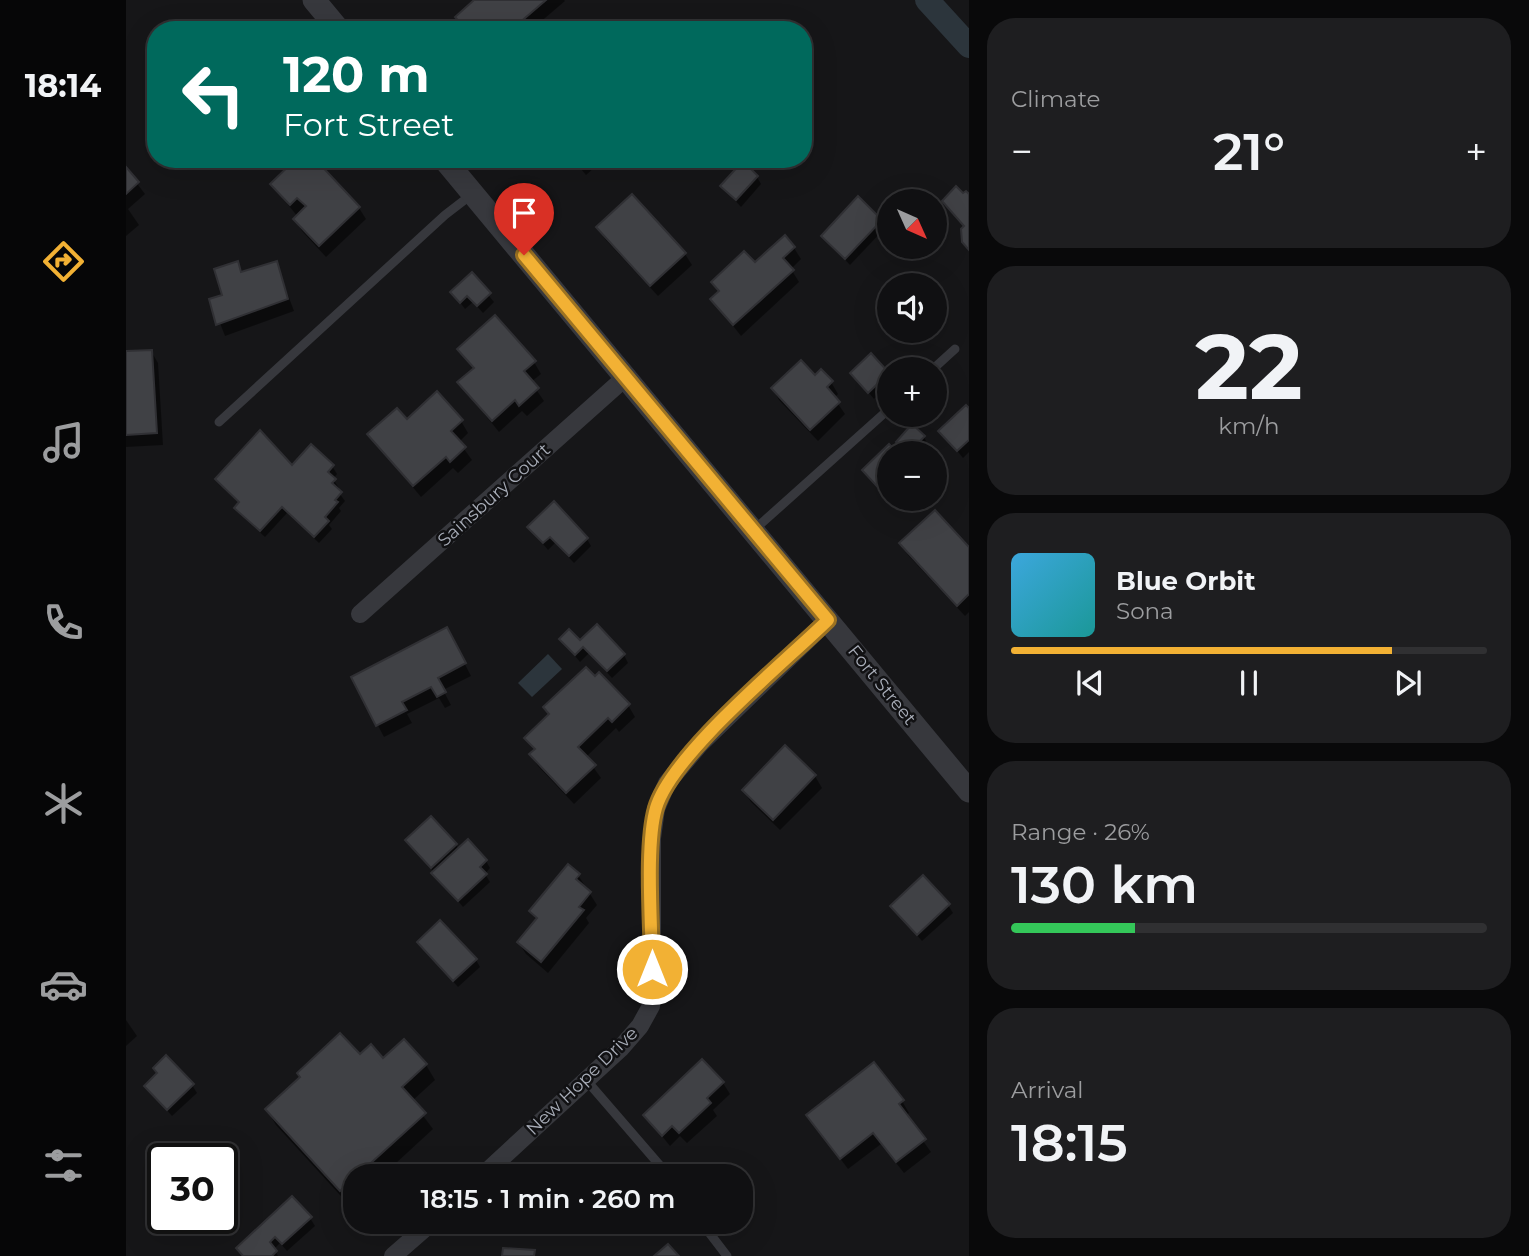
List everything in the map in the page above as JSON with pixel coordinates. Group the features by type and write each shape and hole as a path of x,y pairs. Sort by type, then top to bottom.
{"street":[{"path":"314,0 332,21"},
{"name":"Fort Street","path":"451,168 627,376 969,791"},
{"name":"Sainsbury Court","path":"360,614 627,376"},
{"name":"New Hope Drive","path":"495,1164 587,1081 640,1026 650,1006 652,838 656,809 667,783 700,744 828,620"},
{"path":"393,1256 418,1234"}],"lane":[{"path":"219,422 444,215 473,194"},
{"path":"946,357 955,349"},
{"path":"754,530 877,420"},
{"path":"587,1081 659,1164"},
{"path":"710,1234 727,1256"}],"shaded area":[{"path":"548,654 562,669 532,697 518,683"}],"building":[{"path":"474,0 546,0 522,21 458,21 455,17"},
{"path":"126,167 139,182 126,194"},
{"path":"287,168 323,168 360,207 319,246 293,219 306,206 297,198 290,205 270,184"},
{"path":"737,168 750,168 758,176 736,200 720,186"},
{"path":"956,186 963,193 966,191 969,194 969,250 962,242 961,229 964,226 947,207 947,196"},
{"path":"632,194 686,253 650,286 596,227"},
{"path":"858,196 877,215 877,225 845,259 821,236"},
{"path":"785,235 795,247 783,258 794,270 733,325 710,299 719,291 711,282 744,251 755,262"},
{"path":"238,261 241,272 277,261 288,299 216,325 209,299 222,295 214,269"},
{"path":"472,272 491,293 477,306 467,296 460,303 450,292"},
{"path":"495,315 536,361 524,371 539,388 519,406 515,400 492,421 457,382 474,368 457,349"},
{"path":"152,350 157,433 126,435 126,351"},
{"path":"871,353 877,360 877,384 868,393 850,373"},
{"path":"801,360 815,375 821,369 833,381 827,387 840,402 810,430 771,388"},
{"path":"437,391 463,420 451,431 466,447 450,462 446,457 413,486 367,434 397,408 407,419"},
{"path":"966,405 969,408 969,440 957,451 938,431 947,427 947,423"},
{"path":"909,427 915,427 925,436 920,441 897,441"},
{"path":"260,430 292,465 311,444 334,465 328,472 336,479 332,483 342,492 335,500 338,502 325,517 329,521 314,537 282,507 260,531 234,508 239,502 215,479"},
{"path":"877,456 877,486 862,470"},
{"path":"554,501 588,538 569,556 550,537 543,543 527,527"},
{"path":"936,511 969,547 969,594 957,606 899,543"},
{"path":"597,624 625,654 607,671 583,647 575,655 559,639 569,629 580,640"},
{"path":"447,627 466,663 438,678 446,692 437,697 431,687 402,702 407,710 376,726 351,677"},
{"path":"586,667 595,676 599,672 630,704 612,722 608,718 578,747 596,765 566,793 529,754 535,749 524,738 549,714 543,707"},
{"path":"785,745 816,775 773,820 742,790"},
{"path":"431,816 457,844 431,868 405,840"},
{"path":"468,839 487,860 480,867 487,874 458,901 431,873"},
{"path":"568,864 580,874 576,879 591,892 579,907 584,910 541,962 517,942 537,918 529,911"},
{"path":"923,875 950,904 917,935 890,906"},
{"path":"440,920 477,959 453,981 417,942"},
{"path":"340,1033 360,1054 371,1044 383,1058 404,1039 427,1064 402,1087 426,1113 370,1164 343,1164 343,1188 340,1191 265,1109 300,1077 297,1073"},
{"path":"166,1055 194,1084 167,1110 144,1086 157,1073 153,1068"},
{"path":"702,1059 724,1082 707,1098 711,1103 679,1133 672,1126 662,1136 643,1115"},
{"path":"874,1062 904,1100 899,1104 926,1139 896,1162 873,1133 840,1159 806,1115"},
{"path":"292,1196 312,1217 282,1244 275,1237 270,1242 277,1251 272,1256 243,1256 236,1248"},
{"path":"668,1244 679,1256 654,1256"},
{"path":"503,1248 535,1250 534,1256 502,1256"}],"waterway":[{"path":"927,0 969,46"}],"route":[{"path":"524,255 828,620 682,761 667,783 656,809 652,838 652,969"}]}
